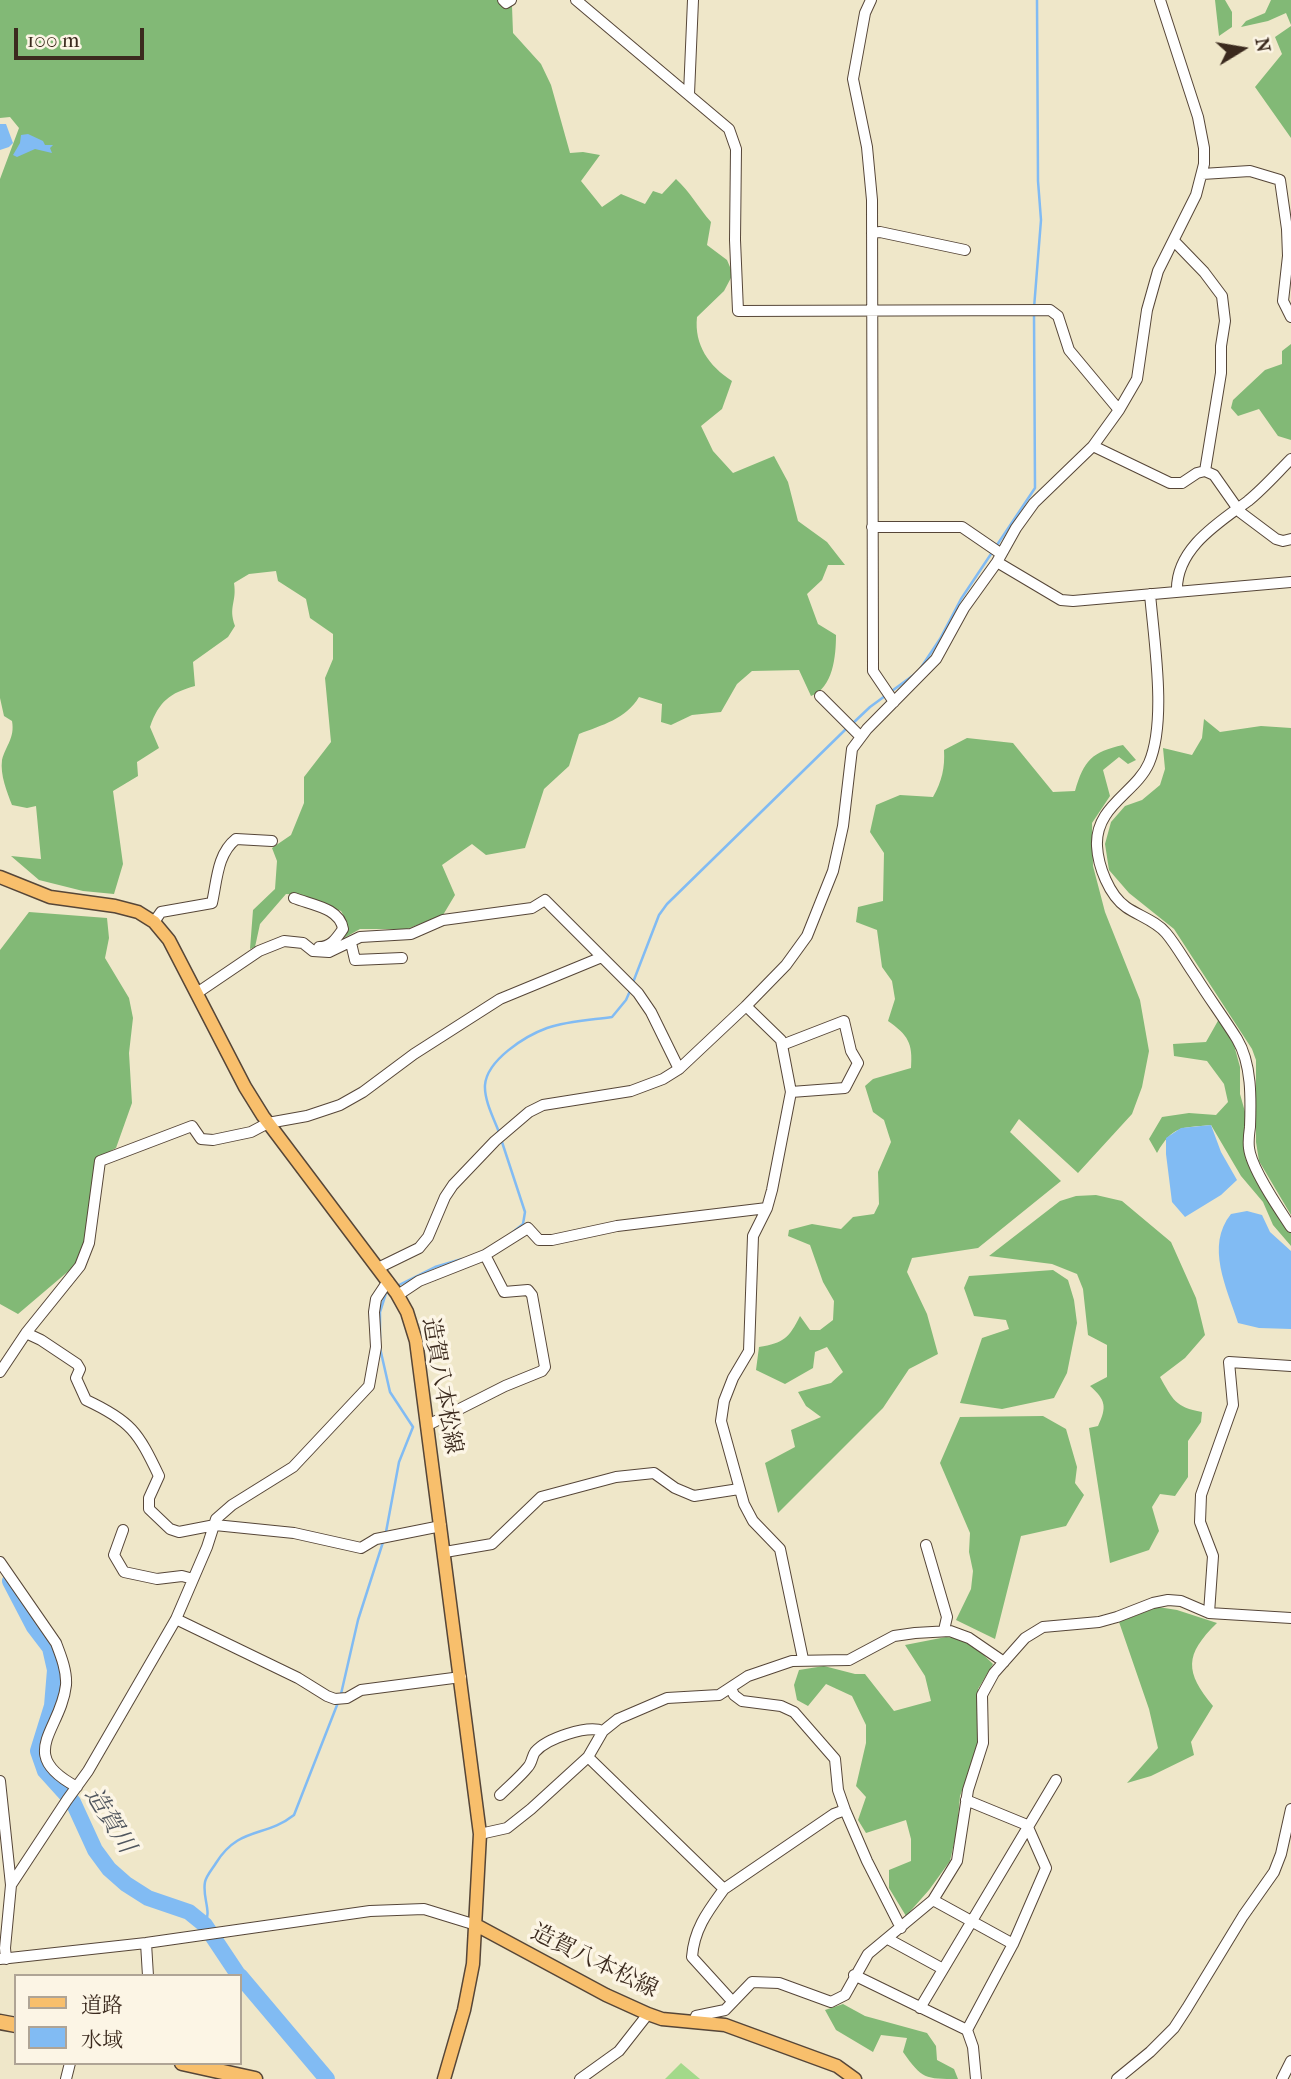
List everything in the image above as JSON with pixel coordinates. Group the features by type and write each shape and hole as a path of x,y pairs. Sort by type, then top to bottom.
{"highway":[{"path":"191,2065 255,2079"}],"main road":[{"name":"造賀八本松線","path":"0,877 50,897 115,906 138,912 154,922 169,940 245,1087 268,1123 393,1288 407,1312 416,1342 428,1426 480,1834 473,1964 464,2010 444,2078"},
{"name":"造賀八本松線","path":"476,1925 606,1995 649,2014 662,2019 726,2025 837,2066 855,2079"}],"street":[{"path":"503,0 506,3 511,0"},
{"path":"576,0 729,129 736,149 735,240 738,311 1050,310 1058,316 1069,350 1119,410"},
{"path":"688,94 693,0"},
{"path":"871,0 865,13 853,79 867,147 872,200 873,671 883,687 889,705"},
{"path":"378,1268 419,1248 428,1237 453,1185 495,1141 528,1112 542,1105 631,1091 663,1079 679,1069 786,965 807,936 833,871 843,826 852,749 857,733 936,659 964,608 1034,503 1093,446 1137,379 1158,271 1196,195 1202,174 1204,148 1198,117 1160,0"},
{"path":"1202,174 1250,171 1280,180 1288,256 1283,301 1291,317"},
{"path":"872,233 880,232 965,250"},
{"path":"1174,241 1204,272 1222,296 1225,321 1221,373 1205,471"},
{"path":"1093,446 1170,483 1182,483 1205,471 1214,475 1240,512 1276,539 1291,539"},
{"path":"1177,592 1183,561 1192,547 1250,499 1291,459"},
{"path":"872,527 962,527 998,557 1061,600 1291,582"},
{"path":"1150,594 1158,709 1150,762 1140,779 1118,797 1100,828 1097,845 1099,861 1118,900 1168,935 1237,1041 1246,1060 1248,1073 1248,1146 1251,1160 1291,1227"},
{"path":"820,696 857,733"},
{"path":"154,922 161,912 212,903 222,856 236,839 272,841"},
{"path":"294,898 335,913 341,919 343,929 335,941 326,947 316,947 313,951"},
{"path":"198,993 271,945 284,941 303,943 313,951 329,952 360,937 411,934 443,920 532,908 545,900 638,993 679,1069"},
{"path":"352,943 355,960 402,958"},
{"path":"0,1372 3,1359 80,1266 89,1243 100,1161 192,1126 201,1139 213,1140 251,1132 268,1123 307,1116 340,1105 373,1086 414,1054 500,999 601,957"},
{"path":"746,1006 782,1040 790,1092 767,1208 753,1236 750,1351 733,1378 724,1401 722,1421 744,1504 753,1521 780,1549 803,1659"},
{"path":"782,1045 845,1021 851,1051 858,1063 845,1088 790,1092"},
{"path":"11,1885 89,1771 176,1619 216,1519 232,1505 293,1467 369,1387 376,1348 376,1299 393,1288 419,1281 485,1255 528,1228 539,1240 552,1240 617,1226 767,1208"},
{"path":"428,1426 505,1386 542,1371 545,1367 532,1295 527,1290 504,1292 485,1255"},
{"path":"26,1333 77,1364 80,1369 76,1378 86,1400 118,1415 141,1439 159,1476 149,1499 149,1509 170,1529 178,1532 215,1525 294,1533 361,1548 376,1539 441,1526"},
{"path":"1209,1613 1213,1556 1200,1522 1201,1495 1233,1405 1229,1362 1291,1366"},
{"path":"445,1552 492,1544 541,1496 616,1477 654,1473 675,1488 694,1496 739,1489"},
{"path":"123,1530 114,1555 124,1572 157,1579 182,1576 193,1579"},
{"path":"926,1545 947,1617 944,1630"},
{"path":"0,1562 56,1643 60,1654 66,1684 44,1751 47,1763 72,1793"},
{"path":"694,2022 696,2016 725,2010 752,1982 779,1983 831,2002 845,1995 868,1954 933,1900 957,1861 967,1800 983,1743 982,1695 994,1673 1025,1639 1043,1627 1099,1622 1168,1600 1181,1601 1209,1613 1291,1618"},
{"path":"176,1619 298,1678 335,1699 347,1698 361,1690 461,1677"},
{"path":"480,1834 507,1828 531,1809 588,1756 603,1731 618,1719 667,1699 719,1695 748,1676 803,1659 849,1660 894,1636 944,1630 969,1638 1004,1662"},
{"path":"731,1688 734,1695 742,1701 782,1706 794,1712 835,1759 838,1790 845,1810 901,1928"},
{"path":"500,1795 530,1765 536,1752 546,1745 568,1733 596,1728 603,1731"},
{"path":"588,1756 724,1889"},
{"path":"0,1780 11,1885 3,1959 146,1943 370,1911 425,1909 476,1925"},
{"path":"920,2008 1056,1780"},
{"path":"967,1800 1027,1825 1045,1868 1013,1944 967,2030"},
{"path":"1117,2079 1174,2028 1187,2008 1243,1916 1274,1872 1291,1809"},
{"path":"732,2001 692,1957 693,1939 724,1889 834,1814 845,1810"},
{"path":"933,1900 1013,1944"},
{"path":"888,1939 943,1969"},
{"path":"146,1943 148,1974"},
{"path":"854,1975 967,2030 973,2047 976,2079"},
{"path":"580,2079 619,2051 649,2014"},
{"path":"1282,2079 1291,2062"}],"green space":[{"path":"0,0 508,0 512,6 513,33 541,64 551,85 570,153 600,155 581,181 602,207 621,194 645,204 653,191 662,194 676,179 711,222 707,245 727,260 733,274 724,291 697,317 698,337 710,362 732,381 722,409 701,426 713,451 733,473 774,456 788,482 798,521 827,542 845,565 828,565 822,580 807,594 818,624 836,635 832,670 824,686 811,696 799,670 752,671 737,684 721,712 692,715 671,725 661,722 662,704 639,697 634,705 620,716 579,734 569,766 544,789 525,848 486,855 472,844 442,865 455,895 443,915 407,929 360,929 344,938 347,922 341,911 300,895 286,894 260,924 255,947 250,949 253,910 275,889 277,861 272,848 291,835 304,803 304,777 331,742 325,678 333,659 333,634 310,618 306,599 278,581 276,571 249,574 234,583 232,614 235,626 228,637 193,662 195,686 172,695 157,711 150,727 159,748 137,762 138,776 113,791 123,864 114,894 83,891 39,880 11,856 41,859 36,806 27,808 12,805 2,772 2,760 13,727 12,721 4,716 0,698 0,179 19,128 10,117 0,118"},
{"path":"1215,0 1225,0 1232,12 1232,27 1219,36"},
{"path":"1271,0 1291,0 1291,25 1286,13 1268,21 1241,27 1246,21 1265,13"},
{"path":"1291,26 1291,138 1255,87 1282,54 1275,37"},
{"path":"1291,344 1291,440 1278,436 1259,409 1238,416 1231,408 1233,400 1265,370 1282,364 1282,351"},
{"path":"1204,719 1220,732 1261,726 1291,728 1291,1215 1259,1161 1256,1142 1256,1060 1252,1049 1174,929 1129,893 1109,870 1105,844 1111,822 1125,806 1142,800 1160,785 1165,769 1163,748 1192,755 1202,738"},
{"path":"967,738 1013,743 1053,792 1075,791 1086,765 1104,751 1123,745 1136,760 1128,764 1119,757 1103,770 1110,796 1092,823 1093,866 1105,912 1140,1000 1149,1051 1142,1087 1132,1114 1078,1173 1019,1119 1010,1132 1061,1181 978,1248 912,1258 907,1272 927,1314 938,1354 909,1369 883,1408 778,1513 765,1463 795,1447 791,1430 821,1417 806,1406 798,1392 831,1383 843,1372 827,1347 815,1352 813,1368 785,1384 756,1370 759,1347 785,1338 800,1316 810,1330 820,1330 833,1320 834,1301 823,1282 810,1245 788,1236 789,1230 812,1224 841,1229 853,1217 874,1214 879,1204 878,1172 891,1142 884,1120 873,1112 865,1086 873,1079 911,1068 908,1040 888,1021 895,999 892,981 882,967 877,930 856,922 858,907 883,901 884,853 870,832 876,805 900,795 933,797 942,774 944,750"},
{"path":"29,912 107,918 109,938 105,958 129,998 133,1018 129,1053 132,1103 116,1148 96,1159 86,1241 78,1263 18,1314 0,1304 0,950"},
{"path":"1219,1019 1234,1045 1240,1067 1240,1094 1247,1119 1244,1141 1246,1160 1291,1232 1291,1246 1273,1225 1263,1202 1241,1176 1211,1125 1173,1133 1157,1153 1149,1139 1162,1117 1189,1113 1216,1115 1228,1102 1224,1084 1207,1061 1174,1056 1173,1044 1206,1042"},
{"path":"1096,1195 1122,1201 1171,1242 1196,1298 1205,1335 1185,1358 1160,1377 1180,1405 1202,1412 1201,1422 1188,1441 1188,1477 1175,1496 1160,1494 1152,1507 1159,1531 1149,1550 1110,1563 1089,1428 1098,1426 1103,1414 1102,1400 1090,1386 1107,1377 1107,1345 1088,1335 1083,1289 1077,1274 1052,1264 989,1256 1060,1201 1076,1196"},
{"path":"1053,1270 1068,1280 1077,1323 1067,1373 1054,1398 1002,1409 960,1403 982,1338 1009,1329 1006,1320 974,1316 964,1288 969,1276"},
{"path":"1043,1416 1066,1429 1077,1467 1075,1483 1084,1495 1066,1526 1021,1536 995,1639 956,1620 971,1589 973,1571 969,1552 970,1533 940,1463 960,1417"},
{"path":"1158,1607 1217,1623 1199,1645 1192,1664 1197,1683 1213,1706 1191,1742 1194,1755 1151,1776 1127,1783 1158,1748 1149,1709 1119,1622"},
{"path":"946,1637 967,1639 993,1664 978,1689 979,1744 960,1796 957,1830 950,1861 906,1916 889,1888 889,1870 911,1861 911,1839 906,1820 866,1833 858,1820 866,1797 856,1786 866,1743 866,1725 852,1696 826,1684 808,1706 797,1700 794,1685 799,1670 824,1666 865,1674 894,1711 931,1701 925,1676 905,1645"},
{"path":"843,2004 865,2016 927,2033 936,2046 937,2060 954,2069 958,2079 931,2078 915,2068 903,2052 907,2038 881,2035 873,2052 836,2030 825,2010"},
{"path":"681,2063 700,2079 665,2079"}],"water":[{"path":"0,124 6,124 13,143 0,150"},
{"path":"28,134 43,141 45,145 53,145 50,148 52,153 35,149 17,157 13,155 21,135"},
{"path":"1211,1125 1221,1152 1237,1180 1221,1195 1185,1217 1172,1202 1166,1138 1181,1128"},
{"path":"1247,1211 1262,1215 1270,1232 1291,1251 1291,1329 1259,1328 1238,1323 1224,1282 1219,1253 1220,1240 1223,1226 1231,1214"}],"waterway":[{"path":"1034,308 1041,220 1038,181 1037,0"},
{"path":"920,669 961,599 1035,488 1034,314"},
{"path":"852,724 870,707 915,674"},
{"path":"632,985 659,915 667,904 847,728"},
{"path":"499,1132 488,1103 485,1085 487,1076 500,1058 518,1043 547,1028 612,1017 630,991"},
{"path":"501,1139 525,1212 523,1224 513,1232"},
{"path":"397,1286 435,1267 462,1259"},
{"path":"380,1338 380,1312 386,1293"},
{"path":"380,1348 390,1392 413,1427 399,1462 386,1532"},
{"path":"341,1694 358,1620 384,1539"},
{"name":"造賀川","path":"10,1581 34,1627 50,1648 55,1670 52,1706 38,1751 45,1771 73,1802 95,1850 109,1869 148,1898 189,1912 205,1925 238,1974"},
{"path":"205,1925 208,1914 204,1888 208,1875 234,1843 294,1815 339,1700"},
{"name":"造賀川","path":"242,1978 327,2079"}]}
